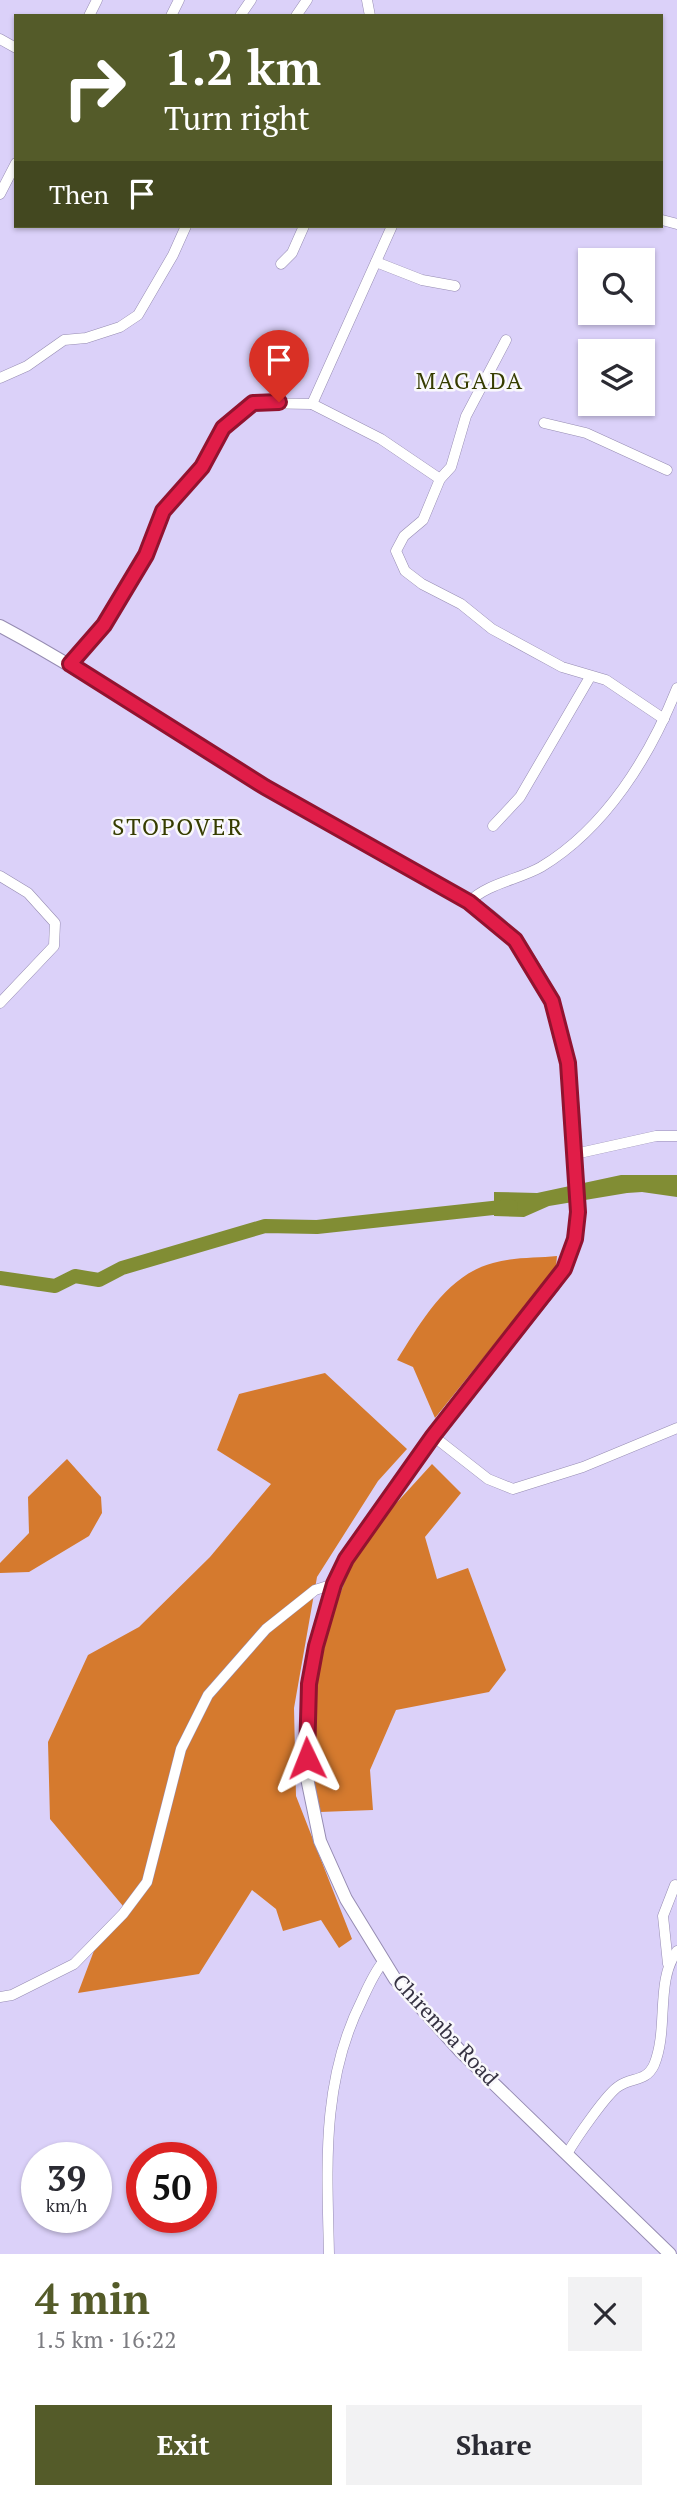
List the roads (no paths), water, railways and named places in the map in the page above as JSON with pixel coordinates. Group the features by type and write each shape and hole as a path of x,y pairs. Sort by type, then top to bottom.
{"main road":[{"name":"Chiremba Road","path":"0,626 70,664 265,787 469,902 515,940 552,1001 568,1063 578,1208 575,1239 564,1269 433,1436 362,1532 334,1584 309,1684 306,1723 308,1787 320,1842 346,1899 383,1962 425,2016 670,2254"}],"street":[{"path":"0,194 14,167"},
{"path":"0,378 27,366 64,340 86,338 120,327 138,315 173,255 185,228"},
{"path":"281,264 292,253 303,228"},
{"path":"312,404 391,228"},
{"path":"376,262 422,280 455,286"},
{"path":"506,340 466,416 451,467 440,478 423,520 404,536 396,551 405,571 531,653 590,677 606,680 664,719"},
{"path":"70,664 104,625 146,555 163,511 202,467 223,428 253,403 312,404 381,439 440,478"},
{"path":"544,423 586,433 667,470"},
{"path":"493,826 520,797 590,677"},
{"path":"469,902 477,893 540,867 573,844 631,778 664,719 677,688"},
{"path":"0,876 28,893 55,923 54,946 0,1003"},
{"path":"575,1154 656,1136 677,1136"},
{"path":"433,1436 488,1479 513,1489 583,1467 677,1428"},
{"path":"0,1997 12,1995 74,1964 123,1914 147,1882 181,1749 208,1695 266,1629 315,1590 334,1584"},
{"path":"567,2154 618,2086 642,2079 653,2066 663,2028 668,1964 663,1916 675,1885"},
{"path":"668,1964 677,1951"},
{"path":"329,2254 328,2155 335,2070 351,2022 383,1962"}],"waterway":[{"path":"0,1278 55,1286 75,1276 99,1280 122,1268 265,1226 317,1227 511,1206"}],"district":[{"name":"MAGADA","path":"470,381"},
{"name":"STOPOVER","path":"178,827"}]}
